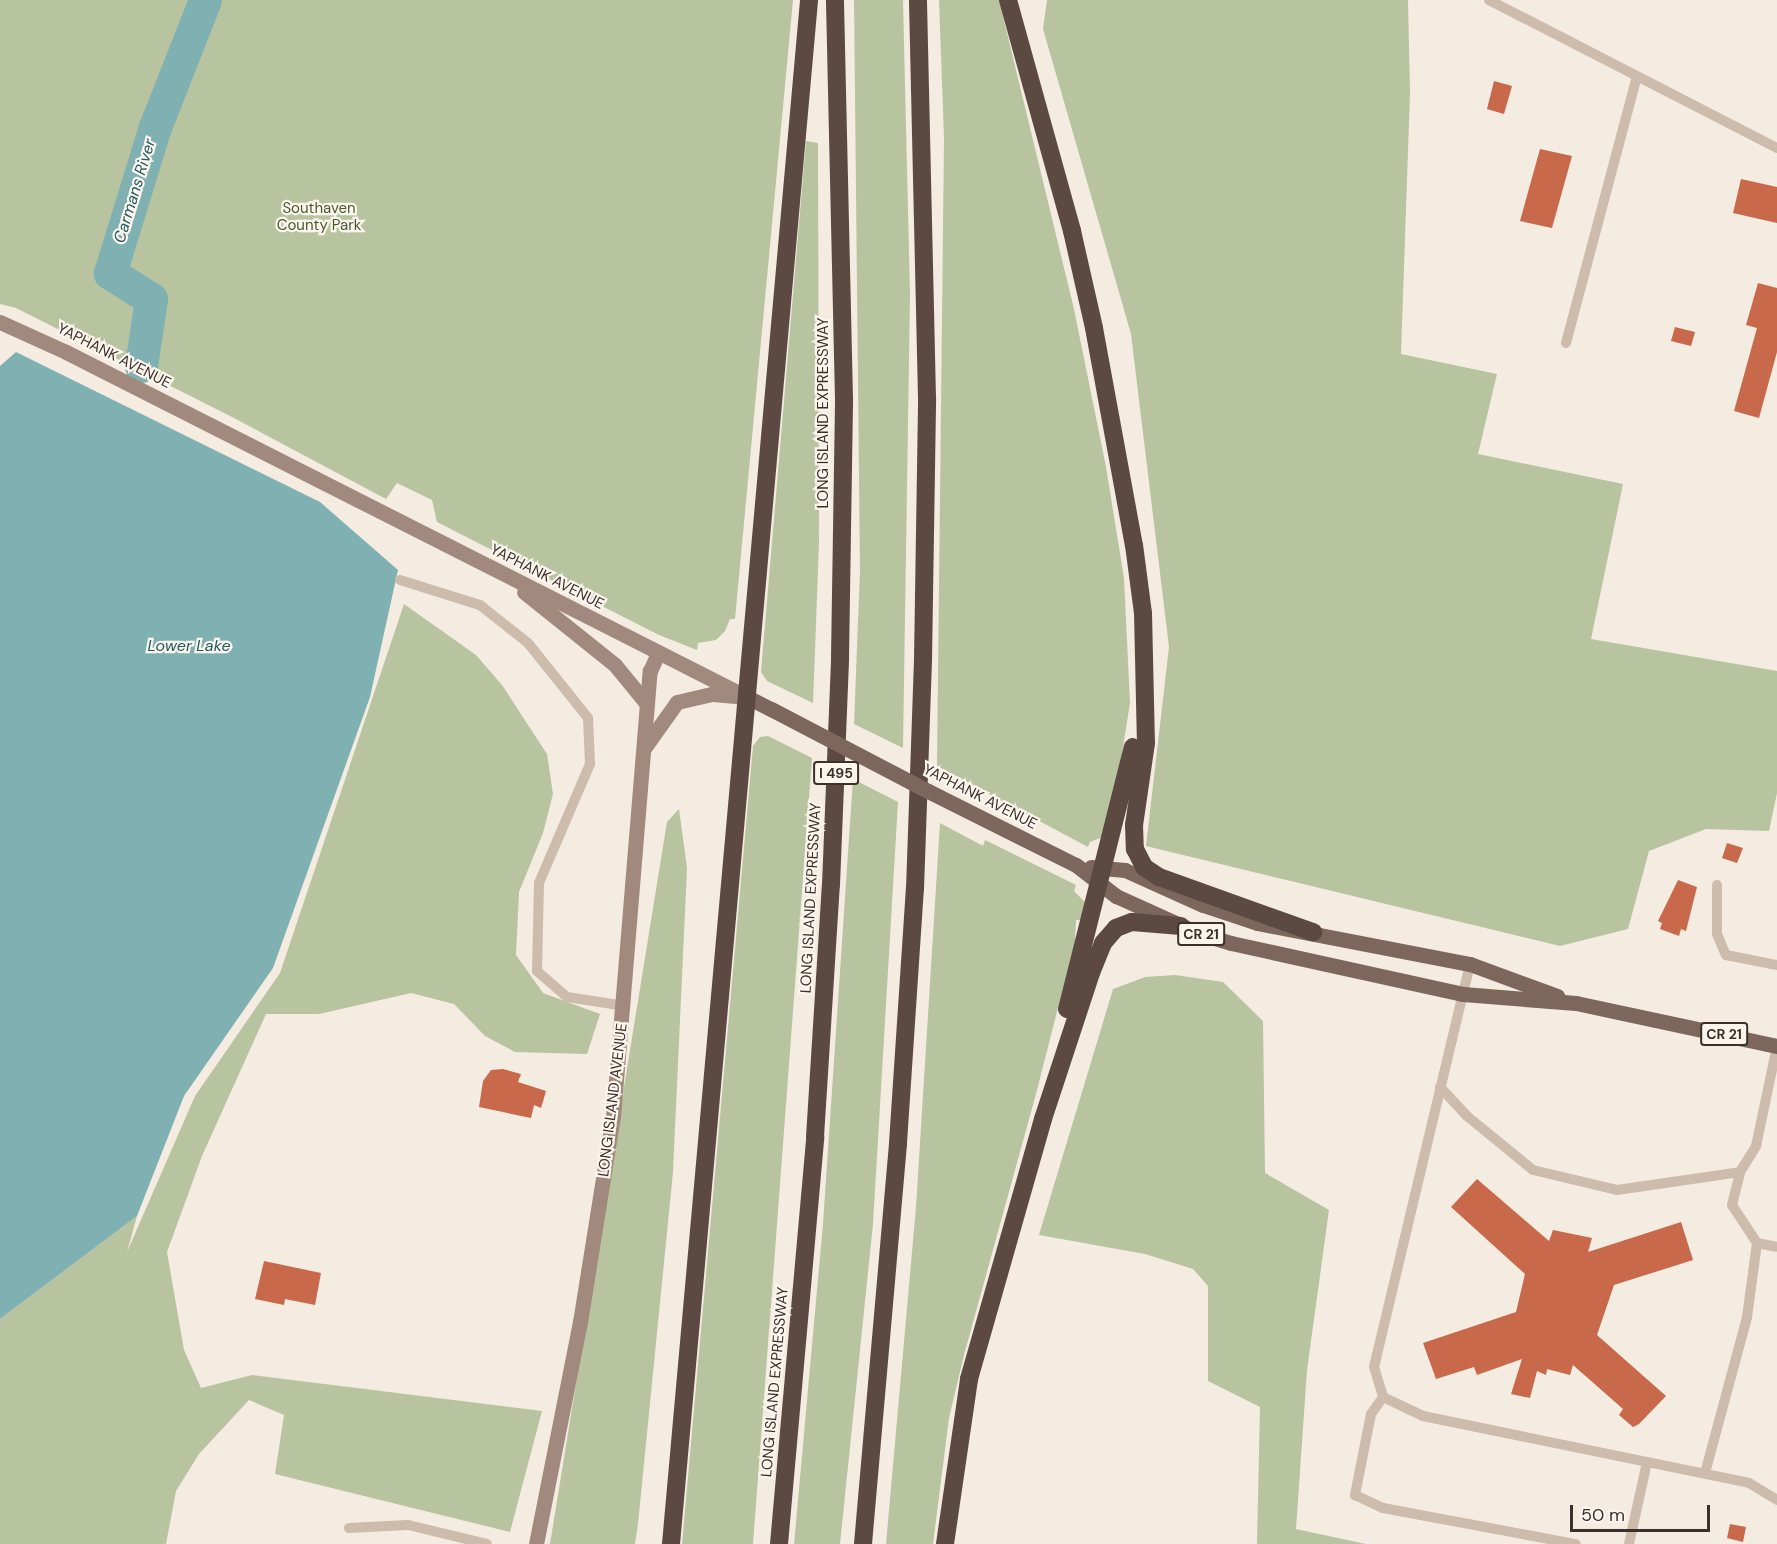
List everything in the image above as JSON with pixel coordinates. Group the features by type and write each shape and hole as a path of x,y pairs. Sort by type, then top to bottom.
{"highway":[{"path":"671,1544 809,0"},
{"name":"LONG ISLAND EXPRESSWAY","path":"779,1544 815,1137 831,885 840,658 844,399 835,0"},
{"path":"862,1544 898,1143 923,680 927,398 918,0"},
{"path":"1008,0 1072,231 1094,328 1134,545 1146,660 1146,743 1133,838 1139,859 1151,872 1167,880 1313,932"},
{"path":"945,1544 969,1379 1042,1119 1129,771 1146,660"},
{"path":"1042,1119 1091,973 1109,935 1132,922 1181,926"}],"main road":[{"name":"YAPHANK AVENUE","path":"0,322 77,357 987,821 1102,876 1116,896 1181,926 1264,951 1463,994 1576,1003 1777,1046"},
{"path":"506,576 615,665 647,704"},
{"name":"LONG ISLAND AVENUE","path":"536,1544 596,1225 625,1006 650,671 658,653"},
{"path":"643,749 677,702 713,694 745,696"},
{"name":"YAPHANK AVENUE","path":"1102,876 1125,870 1247,920 1470,964 1576,1003"}],"lane":[{"path":"1489,0 1777,148"},
{"path":"1566,343 1637,76"},
{"path":"400,580 480,605 528,643 588,718 590,764 539,883 537,971 567,997 625,1006"},
{"path":"1717,885 1717,934 1726,955 1777,965"},
{"path":"1470,964 1374,1367 1383,1397 1423,1416 1749,1483 1776,1495"},
{"path":"1704,1473 1747,1317 1757,1243 1732,1205 1740,1172 1756,1146 1777,1046"},
{"path":"1440,1088 1467,1116 1533,1170 1617,1190 1740,1172"},
{"path":"1757,1243 1777,1247"},
{"path":"1383,1397 1371,1414 1355,1495 1383,1508 1576,1544"},
{"path":"1629,1544 1647,1462"},
{"path":"348,1528 408,1525 487,1544"}],"green space":[{"name":"Southaven County Park","path":"0,0 793,0 735,619 730,619 725,631 716,640 698,643 697,650 659,635 437,522 432,500 397,483 386,499 232,417 16,308 0,304"},
{"path":"854,0 903,0 910,294 903,748 854,724 860,571"},
{"path":"939,0 999,0 1074,309 1106,467 1124,578 1130,703 1114,804 1105,836 1090,842 1088,847 937,766 944,138"},
{"path":"1047,0 1408,0 1410,93 1401,354 1497,374 1478,454 1623,484 1591,639 1777,671 1777,793 1769,831 1706,829 1649,851 1628,929 1560,946 1146,846 1169,647 1131,334 1043,29"},
{"path":"806,141 818,143 819,543 813,703 767,681 761,672"},
{"path":"404,604 476,655 502,685 547,754 553,794 543,833 519,892 516,955 543,993 600,1014 587,1054 515,1052 485,1036 454,1004 411,993 319,1014 266,1014 202,1156 167,1252 184,1350 201,1388 252,1375 542,1411 510,1532 275,1474 284,1415 249,1400 199,1454 176,1491 166,1544 0,1544 0,1319 137,1216 127,1252 195,1096 280,973"},
{"path":"768,736 812,758 753,1544 682,1544 753,746 760,737"},
{"path":"853,779 898,802 873,1224 840,1544 794,1544 823,1224"},
{"path":"679,809 687,868 673,1172 635,1544 550,1544 667,822"},
{"path":"940,823 983,846 985,840 1076,885 1074,891 1087,904 1082,920 1076,920 1075,941 1036,1094 964,1355 949,1418 933,1544 886,1544 916,1207"},
{"path":"1175,975 1223,982 1263,1021 1265,1173 1329,1210 1307,1370 1296,1529 1366,1544 1257,1544 1260,1407 1208,1381 1208,1286 1193,1269 1145,1254 1039,1235 1113,989 1145,977"}],"water":[{"name":"Lower Lake","path":"16,352 320,502 398,570 370,697 273,968 184,1096 137,1216 0,1319 0,366"}],"building":[{"path":"1494,81 1512,86 1504,114 1487,109"},
{"path":"1540,149 1572,156 1552,228 1520,221"},
{"path":"1741,179 1777,187 1777,223 1733,213"},
{"path":"1758,283 1777,288 1777,352 1759,418 1734,411 1757,328 1746,325"},
{"path":"1675,327 1695,332 1691,346 1671,341"},
{"path":"1727,843 1743,848 1737,863 1722,858"},
{"path":"1678,880 1697,887 1686,931 1681,929 1679,936 1660,929 1662,923 1658,921"},
{"path":"503,1069 521,1074 518,1082 546,1091 541,1108 534,1105 531,1118 479,1107 483,1081 491,1070"},
{"path":"1477,1179 1549,1241 1553,1230 1592,1238 1588,1252 1681,1222 1693,1260 1614,1285 1597,1335 1666,1396 1639,1424 1633,1427 1619,1415 1623,1409 1573,1365 1570,1375 1547,1369 1546,1375 1537,1371 1530,1398 1511,1394 1522,1359 1477,1375 1474,1367 1436,1379 1423,1343 1516,1312 1525,1274 1451,1207"},
{"path":"264,1261 321,1273 315,1305 285,1299 284,1305 255,1299"},
{"path":"1730,1524 1746,1527 1743,1542 1727,1538"}],"waterway":[{"name":"Carmans River","path":"141,366 151,299 110,273 155,127 205,0"}]}
